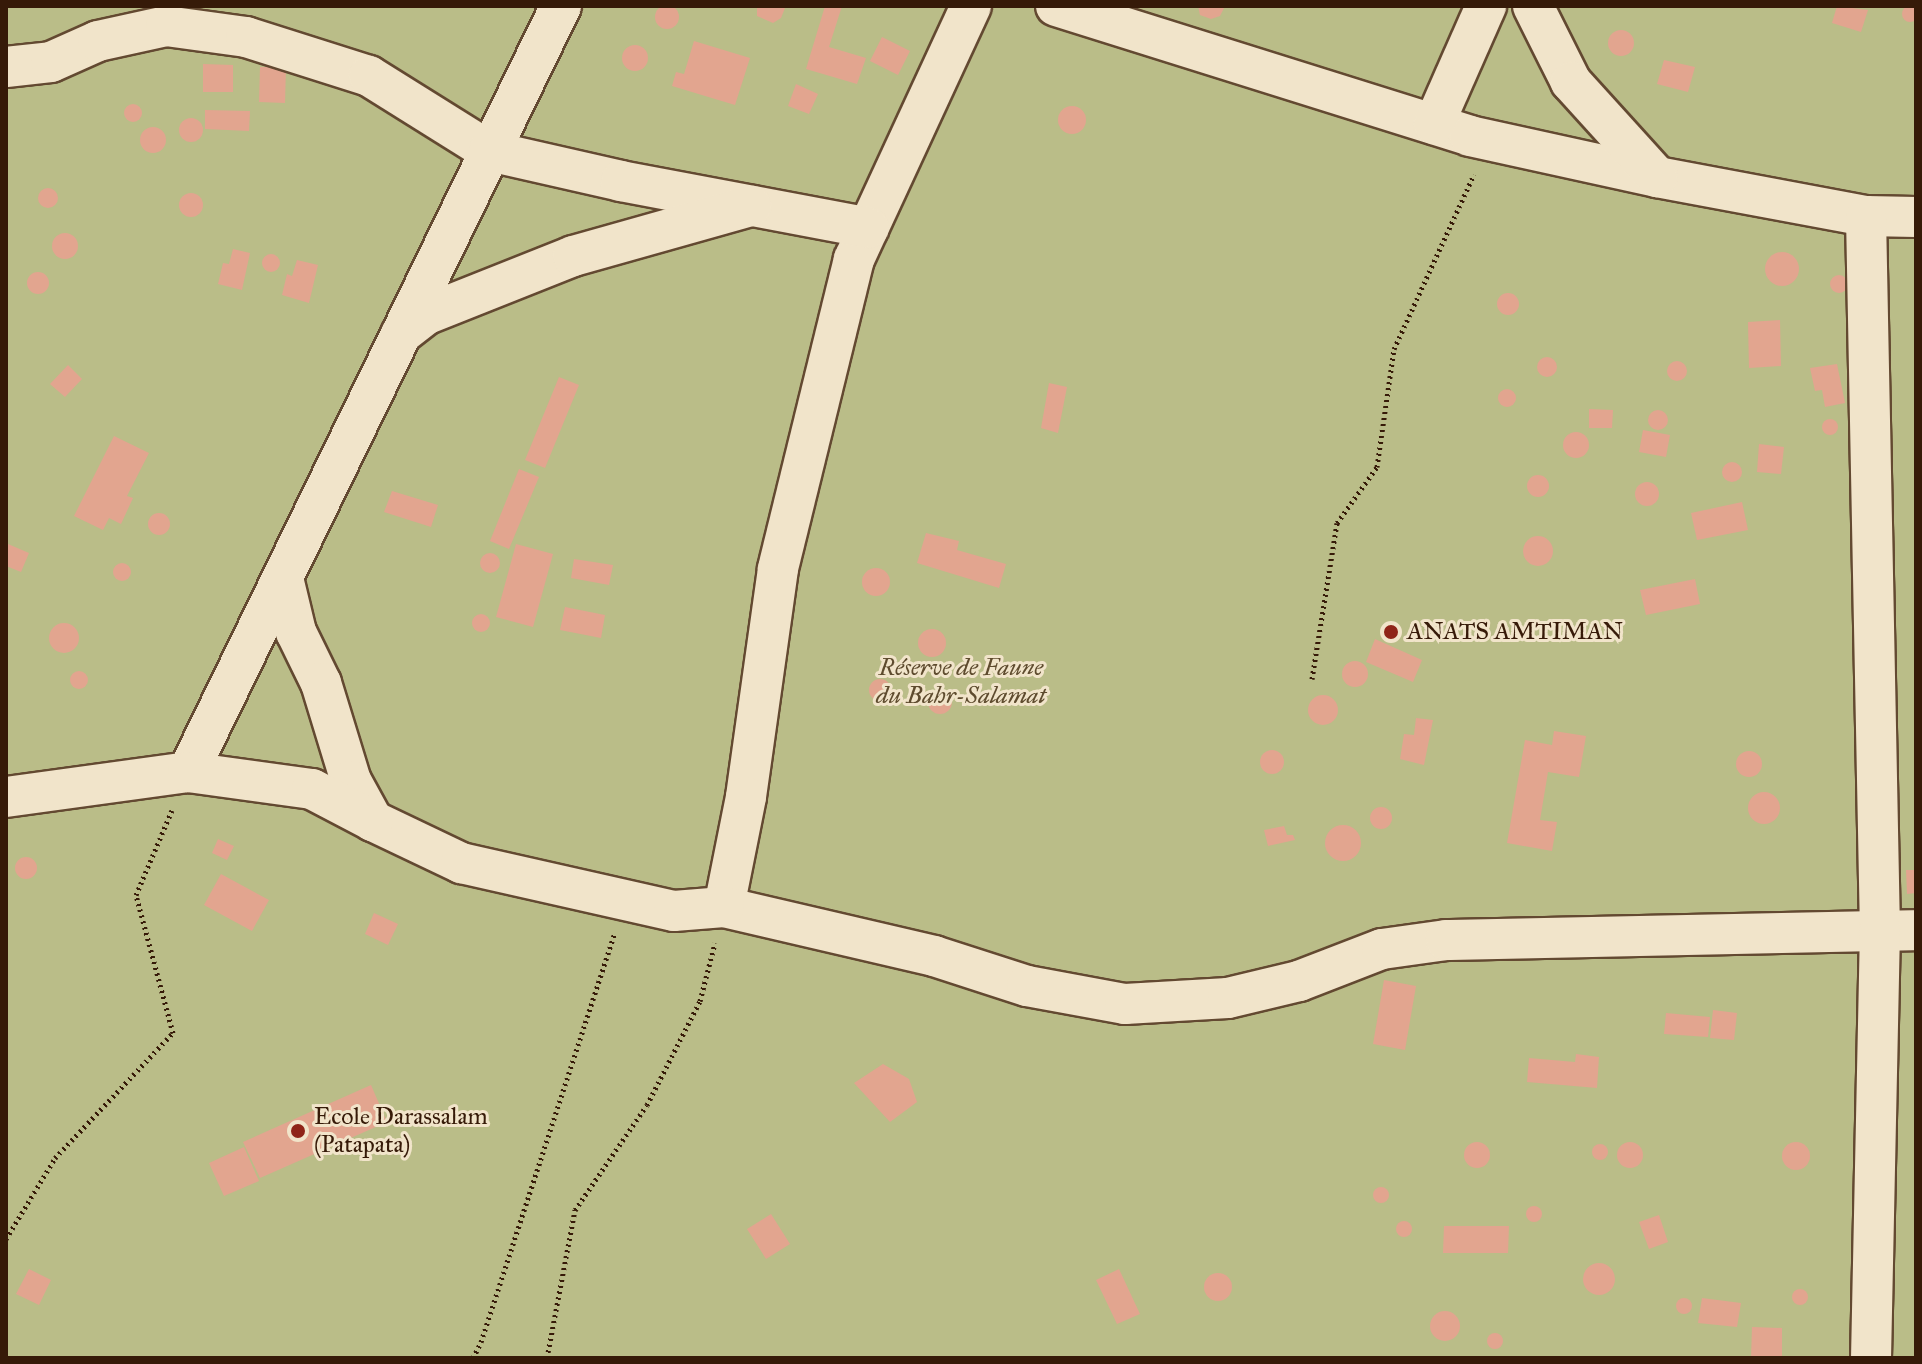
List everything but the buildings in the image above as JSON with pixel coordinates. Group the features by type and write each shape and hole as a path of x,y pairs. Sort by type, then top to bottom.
{"street":[{"path":"188,772 561,6"},
{"path":"724,907 746,797 778,569 854,259 971,6"},
{"path":"1056,6 1490,140 1657,177 1866,216 1916,217"},
{"path":"1434,124 1486,6"},
{"path":"1533,6 1571,82 1657,177"},
{"path":"6,67 51,62 98,41 166,26 246,37 369,76 489,151 621,181 758,204 869,228"},
{"path":"401,334 425,315 573,256 758,204"},
{"path":"1866,216 1898,930 1871,1358"},
{"path":"283,578 296,632 321,683 351,781 373,821"},
{"path":"8,798 188,772 312,789 461,863 674,911 724,907 934,956 1027,986 1125,1004 1228,998 1299,981 1382,949 1446,940 1898,930"}],"path":[{"path":"1312,679 1337,523 1377,467 1394,349 1490,140"},
{"path":"6,1239 55,1158 173,1033 136,895 188,772"},
{"path":"473,1358 481,1342 610,944 628,902"},
{"path":"547,1358 575,1210 647,1105 700,1001 724,907"}],"green space":[{"name":"Réserve de Faune du Bahr-Salamat","path":"6,6 1916,6 1916,1358 6,1358"}],"place":[{"name":"ANATS AMTIMAN","path":"1391,632"},
{"name":"Ecole Darassalam (Patapata)","path":"298,1131"}]}
